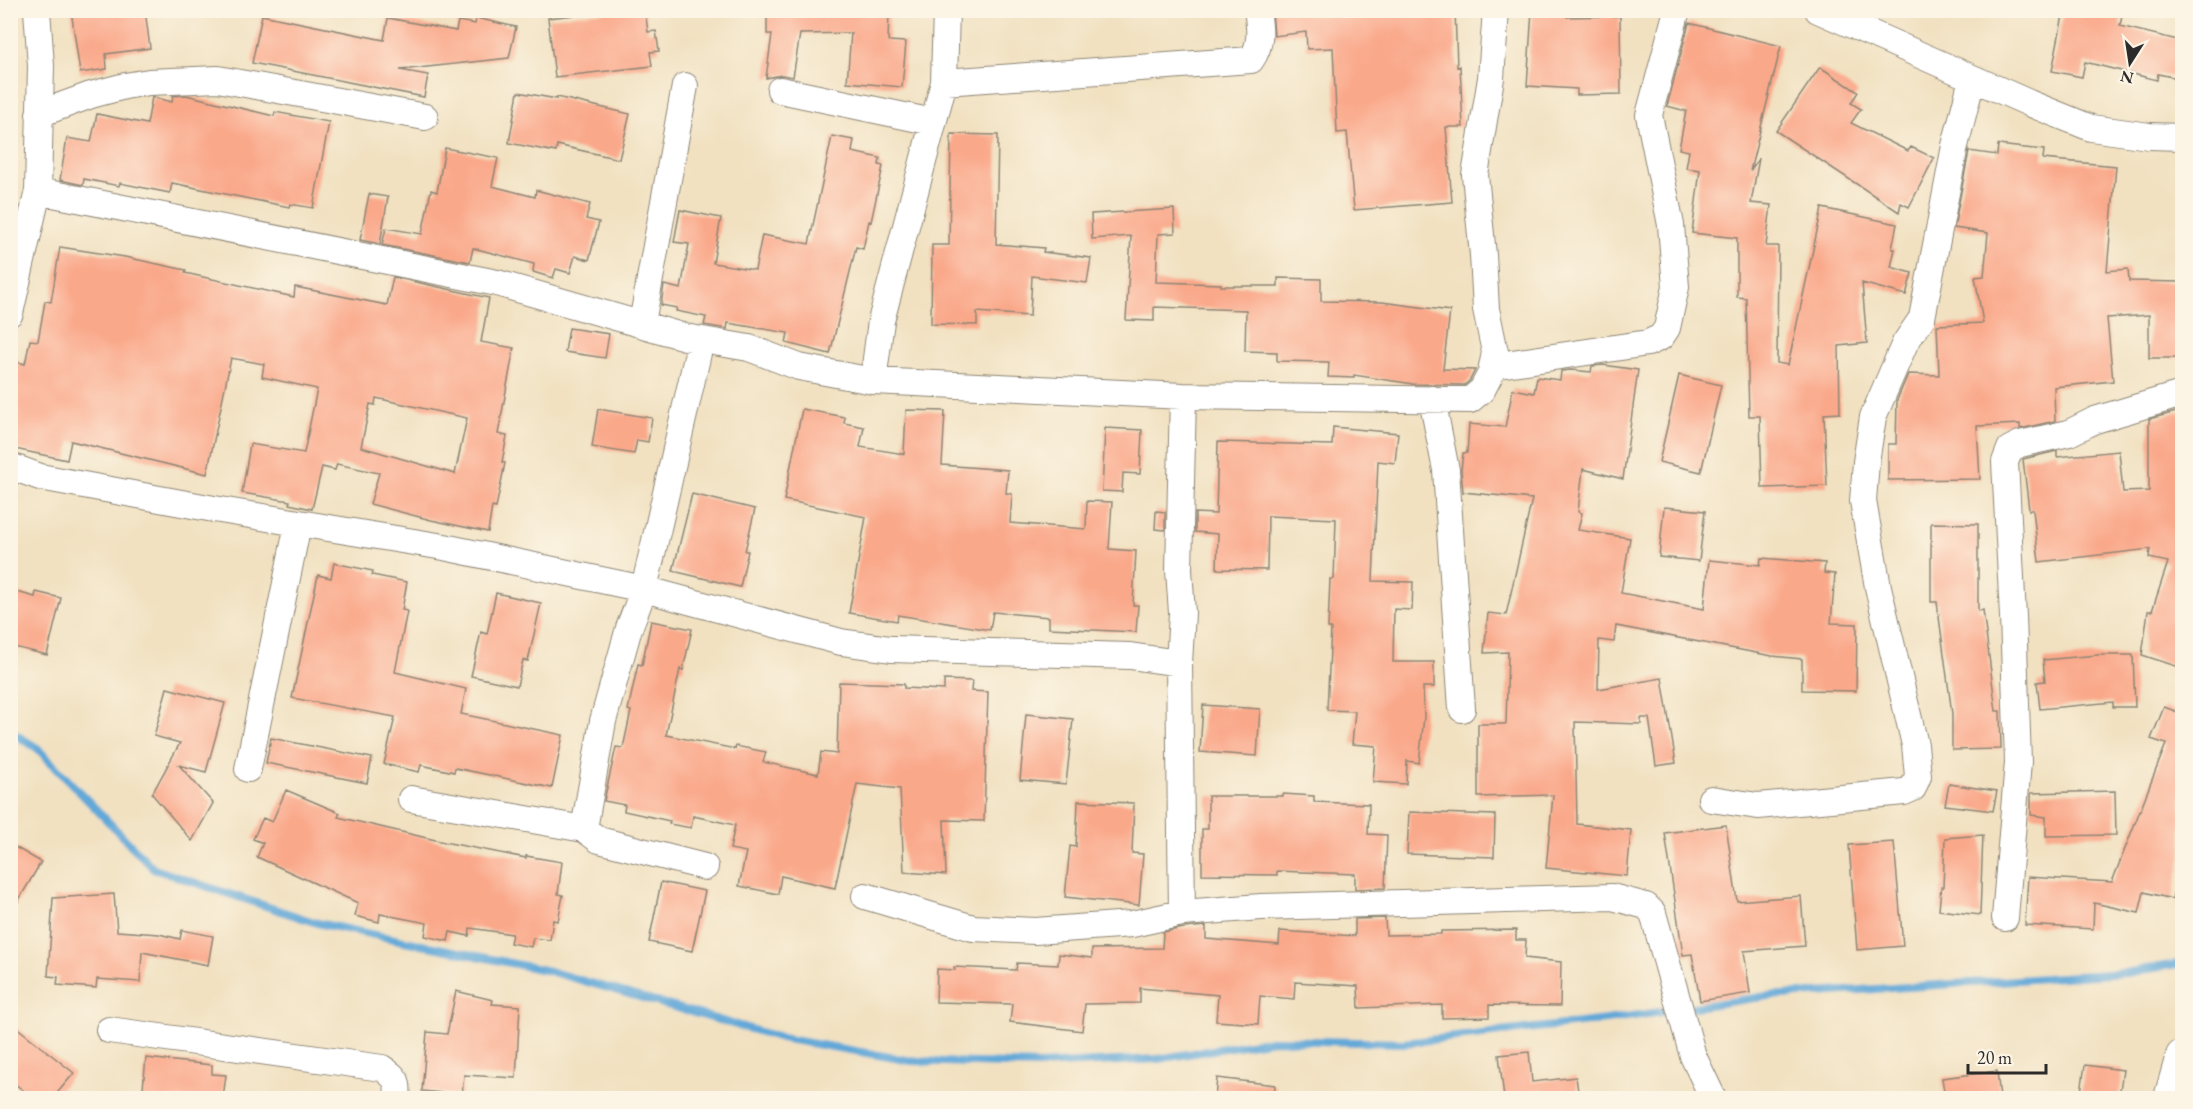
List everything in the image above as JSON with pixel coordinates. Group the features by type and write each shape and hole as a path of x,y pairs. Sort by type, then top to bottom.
{"street":[{"path":"10,313 38,191 41,66 37,10"},
{"path":"873,381 881,321 944,82 946,10"},
{"path":"944,82 1251,60 1259,50 1260,29 1257,10"},
{"path":"38,191 497,283 701,340 749,348 799,367 873,381 1183,396 1470,400 1482,390 1491,373 1494,352 1486,309 1483,255 1474,175 1491,78 1496,10"},
{"path":"1492,366 1648,343 1661,337 1667,328 1676,287 1671,225 1649,115 1677,10"},
{"path":"1818,10 2091,129 2149,136 2182,137"},
{"path":"1711,799 1758,806 1904,792 1913,788 1918,776 1915,745 1878,587 1863,501 1866,462 1873,417 1905,343 1922,318 1955,146 1972,78"},
{"path":"39,114 91,95 125,86 149,82 218,79 425,117"},
{"path":"642,323 685,86"},
{"path":"780,90 933,122"},
{"path":"584,829 603,721 629,628 644,590 701,340"},
{"path":"2005,918 2018,762 2005,462 2010,448 2020,444 2069,433 2095,420 2182,394"},
{"path":"1182,913 1179,663 1182,613 1179,570 1183,396"},
{"path":"1432,399 1446,470 1462,709"},
{"path":"10,466 40,477 298,524 444,547 644,590 841,642 881,648 1130,656 1179,663"},
{"path":"248,769 298,524"},
{"path":"411,799 584,829 599,840 705,867"},
{"path":"865,896 973,928 1035,931 1132,924 1182,913 1261,907 1612,897 1646,906 1653,913 1693,1056 1713,1098"},
{"path":"109,1030 382,1068 395,1077 398,1087 397,1098"},
{"path":"2170,1098 2182,1056"}],"building":[{"path":"71,10 145,10 150,48 106,54 107,69 80,73"},
{"path":"619,10 645,10 648,32 656,31 659,51 650,52 652,66 555,77 548,18"},
{"path":"767,10 889,10 888,41 906,42 902,87 847,82 851,33 800,34 793,77 782,75 766,78 772,34 767,34"},
{"path":"1272,10 1455,10 1457,67 1460,66 1463,127 1446,127 1452,202 1354,210 1347,132 1337,133 1333,48 1307,49 1306,32 1274,36"},
{"path":"1532,10 1567,10 1567,17 1620,16 1621,94 1577,95 1577,89 1527,86"},
{"path":"2064,10 2123,10 2120,26 2182,41 2182,79 2158,74 2157,80 2085,62 2082,77 2052,71"},
{"path":"262,15 384,40 388,18 456,31 458,21 475,24 476,18 516,27 509,58 400,70 428,75 424,97 252,63"},
{"path":"1689,23 1781,46 1750,171 1759,158 1751,203 1771,205 1766,246 1778,246 1777,363 1788,365 1822,208 1897,224 1891,267 1912,273 1906,295 1862,283 1867,343 1839,346 1840,413 1824,414 1827,486 1762,488 1760,416 1749,416 1746,298 1737,297 1737,238 1692,233 1700,170 1686,168 1689,151 1679,149 1686,111 1667,106"},
{"path":"1820,67 1858,92 1851,103 1861,109 1851,123 1908,151 1911,147 1934,158 1909,207 1901,203 1899,212 1776,131"},
{"path":"518,92 557,99 557,97 630,114 619,159 557,145 556,152 509,143"},
{"path":"186,95 274,116 275,112 329,122 313,208 290,204 289,207 172,183 170,193 120,183 119,186 84,179 83,185 60,180 67,138 91,142 97,114 147,124 152,97 172,102 173,96"},
{"path":"951,134 998,135 996,244 1044,248 1043,252 1091,258 1087,283 1032,276 1030,316 977,312 977,325 931,324 932,245 949,245"},
{"path":"832,136 854,140 852,152 880,158 879,165 883,166 863,249 856,247 830,354 786,343 788,333 728,323 727,329 704,325 706,317 676,311 677,308 661,305 664,285 681,289 689,244 674,242 680,210 721,218 713,263 755,270 762,235 809,244"},
{"path":"1998,145 2044,150 2043,159 2116,166 2107,271 2128,269 2129,281 2182,282 2182,358 2149,358 2149,315 2107,318 2113,381 2054,387 2055,421 2020,429 2020,424 1977,426 1980,479 1888,480 1888,444 1896,444 1897,400 1908,374 1939,375 1937,325 1983,323 1975,277 1984,276 1988,233 1954,228 1969,151 1997,155"},
{"path":"445,148 498,158 492,186 535,197 536,190 590,204 586,219 599,222 589,260 575,256 570,273 556,269 553,278 533,272 534,264 473,248 470,262 382,245 386,228 422,234 431,190 437,192"},
{"path":"369,194 388,197 380,244 360,240"},
{"path":"1174,209 1175,233 1158,234 1156,282 1221,284 1221,286 1278,286 1278,278 1321,279 1321,301 1382,302 1450,311 1443,369 1475,370 1470,380 1465,385 1413,384 1354,375 1354,378 1328,377 1329,362 1277,361 1277,352 1245,351 1246,310 1154,307 1154,321 1126,320 1131,236 1092,239 1091,214"},
{"path":"60,247 125,257 186,270 185,273 294,297 295,287 387,305 393,277 489,298 481,342 514,348 498,434 507,436 502,462 505,463 496,508 492,507 488,532 370,504 379,473 337,464 335,470 322,467 312,509 289,504 290,501 242,493 250,444 304,453 317,389 262,377 264,364 231,358 207,474 71,441 67,460 10,448 10,376 13,361 25,364 30,340 38,341 45,301 51,302","holes":["376,398 467,418 455,474 361,447 370,404 375,405"]},
{"path":"569,328 609,334 605,358 565,352"},
{"path":"1603,365 1638,370 1623,479 1583,469 1578,512 1582,513 1578,530 1630,538 1621,593 1704,609 1709,560 1760,565 1761,558 1825,563 1824,573 1835,574 1831,623 1857,624 1856,691 1802,690 1802,659 1772,656 1616,626 1614,642 1599,640 1598,689 1662,678 1676,763 1656,766 1649,718 1641,718 1641,724 1575,722 1577,824 1631,830 1627,876 1546,868 1553,795 1478,797 1478,724 1506,724 1508,652 1484,653 1488,613 1506,615 1532,499 1463,492 1461,470 1463,453 1467,453 1469,424 1505,427 1513,389 1534,393 1537,377 1560,380 1561,371 1591,372 1592,366"},
{"path":"1679,375 1721,385 1701,472 1659,462"},
{"path":"598,409 652,418 648,442 637,440 634,454 592,447"},
{"path":"802,409 845,417 844,423 864,427 860,447 904,454 906,410 945,411 942,465 1008,470 1006,493 1012,494 1010,523 1086,529 1087,501 1112,502 1109,549 1136,551 1133,605 1138,605 1136,632 1049,628 1049,617 993,612 990,630 898,615 897,621 849,613 866,517 784,500"},
{"path":"2180,411 2182,426 2182,668 2142,655 2148,611 2152,611 2168,562 2149,558 2150,549 2039,562 2033,510 2029,510 2023,459 2057,451 2057,457 2119,451 2123,492 2149,491 2149,419"},
{"path":"1333,427 1398,433 1395,463 1378,461 1373,581 1413,582 1412,610 1394,609 1393,662 1434,662 1434,687 1423,687 1424,717 1419,763 1407,761 1406,784 1373,782 1376,746 1352,744 1355,711 1327,710 1331,628 1328,628 1330,579 1334,579 1336,519 1268,516 1267,570 1217,569 1218,534 1195,532 1195,513 1216,514 1218,442 1332,445"},
{"path":"1105,428 1142,430 1140,474 1123,473 1122,492 1102,491"},
{"path":"692,494 755,509 745,551 748,551 740,587 673,571"},
{"path":"1664,507 1705,511 1699,561 1659,557"},
{"path":"1156,511 1165,512 1165,530 1155,529"},
{"path":"1931,523 1978,524 1978,611 1983,610 1996,711 2000,711 2001,749 1952,750 1952,714 1937,602 1931,602"},
{"path":"334,563 373,571 372,575 407,582 402,610 407,611 395,672 466,689 461,714 563,735 552,788 455,768 454,772 421,765 419,772 384,764 395,717 292,698 318,575 331,578"},
{"path":"10,590 35,597 36,592 61,598 47,655 10,646"},
{"path":"496,593 541,603 528,661 523,660 517,686 471,676 481,632 487,634"},
{"path":"651,621 692,629 683,670 680,669 666,735 735,749 736,746 766,752 763,762 818,774 821,752 837,754 839,682 904,684 904,688 944,690 944,680 972,681 971,691 988,692 984,821 944,820 946,875 904,872 900,789 857,784 835,888 781,876 778,894 739,886 746,852 730,849 735,825 693,816 691,828 669,824 670,821 624,811 625,805 604,801 616,747 623,748 638,664 642,665"},
{"path":"2098,655 2133,655 2135,707 2113,707 2113,702 2040,709 2037,682 2045,681 2043,660"},
{"path":"167,688 225,703 206,772 179,765 213,803 192,841 152,794 180,743 154,736"},
{"path":"1203,705 1260,709 1257,756 1200,752"},
{"path":"2181,706 2182,857 2172,899 2144,892 2139,913 2094,903 2093,929 2025,925 2028,877 2112,882 2166,744 2151,739 2164,707 2178,712"},
{"path":"1026,714 1073,719 1066,784 1020,780"},
{"path":"271,738 372,758 367,783 266,763"},
{"path":"1949,784 1997,791 1993,811 1945,805"},
{"path":"286,790 340,813 338,817 444,842 526,858 526,856 562,862 558,894 563,895 558,921 553,920 550,940 533,938 531,947 510,943 512,934 470,928 469,936 450,932 448,941 425,936 427,923 380,914 379,922 355,916 358,903 257,857 263,843 253,839 263,818 272,822"},
{"path":"2115,791 2116,835 2046,836 2046,817 2031,815 2031,793"},
{"path":"1283,794 1314,796 1314,802 1369,804 1368,834 1387,835 1385,888 1355,889 1355,874 1277,871 1277,875 1202,874 1202,829 1208,829 1208,796 1283,796"},
{"path":"1078,801 1134,803 1132,853 1143,854 1139,905 1065,897 1070,846 1076,847"},
{"path":"1409,812 1495,815 1494,857 1407,854"},
{"path":"1726,825 1737,901 1801,896 1805,946 1744,951 1750,993 1700,1001 1692,954 1683,955 1665,833"},
{"path":"1983,835 1980,915 1939,910 1941,887 1943,887 1945,838"},
{"path":"1894,842 1903,946 1857,950 1849,845"},
{"path":"10,844 41,862 10,915"},
{"path":"661,882 705,891 692,951 649,942"},
{"path":"114,894 117,931 159,934 180,939 182,930 213,936 208,965 142,952 140,982 97,979 96,988 57,985 58,977 48,976 53,898"},
{"path":"1385,918 1386,935 1441,934 1441,931 1516,930 1516,940 1526,940 1525,958 1561,962 1560,1006 1489,1005 1489,1017 1442,1018 1442,1005 1359,1008 1358,986 1295,982 1294,999 1260,996 1258,1024 1216,1021 1218,995 1140,988 1140,1003 1085,1004 1082,1031 1010,1022 1012,1004 936,1002 937,969 955,970 954,967 1016,970 1017,963 1058,965 1059,954 1092,958 1092,949 1162,948 1163,932 1206,926 1206,939 1279,945 1280,931 1355,936 1355,919"},
{"path":"456,991 493,1000 492,1004 520,1006 516,1078 464,1075 462,1095 422,1091 427,1032 447,1034"},
{"path":"10,1022 74,1073 53,1098 33,1098 10,1080"},
{"path":"1529,1052 1532,1082 1576,1077 1579,1098 1504,1098 1499,1055"},
{"path":"146,1058 212,1065 212,1074 226,1075 223,1098 142,1098"},
{"path":"2085,1065 2123,1070 2119,1097 2081,1092"},
{"path":"1997,1071 2000,1098 1945,1098 1942,1078"},
{"path":"1217,1078 1275,1085 1274,1098 1215,1098"}],"waterway":[{"path":"10,731 37,748 154,869 317,923 549,971 781,1038 912,1061 1039,1065 1158,1059 1273,1040 1403,1043 1606,1020 1768,996 2125,973 2182,963"}]}
